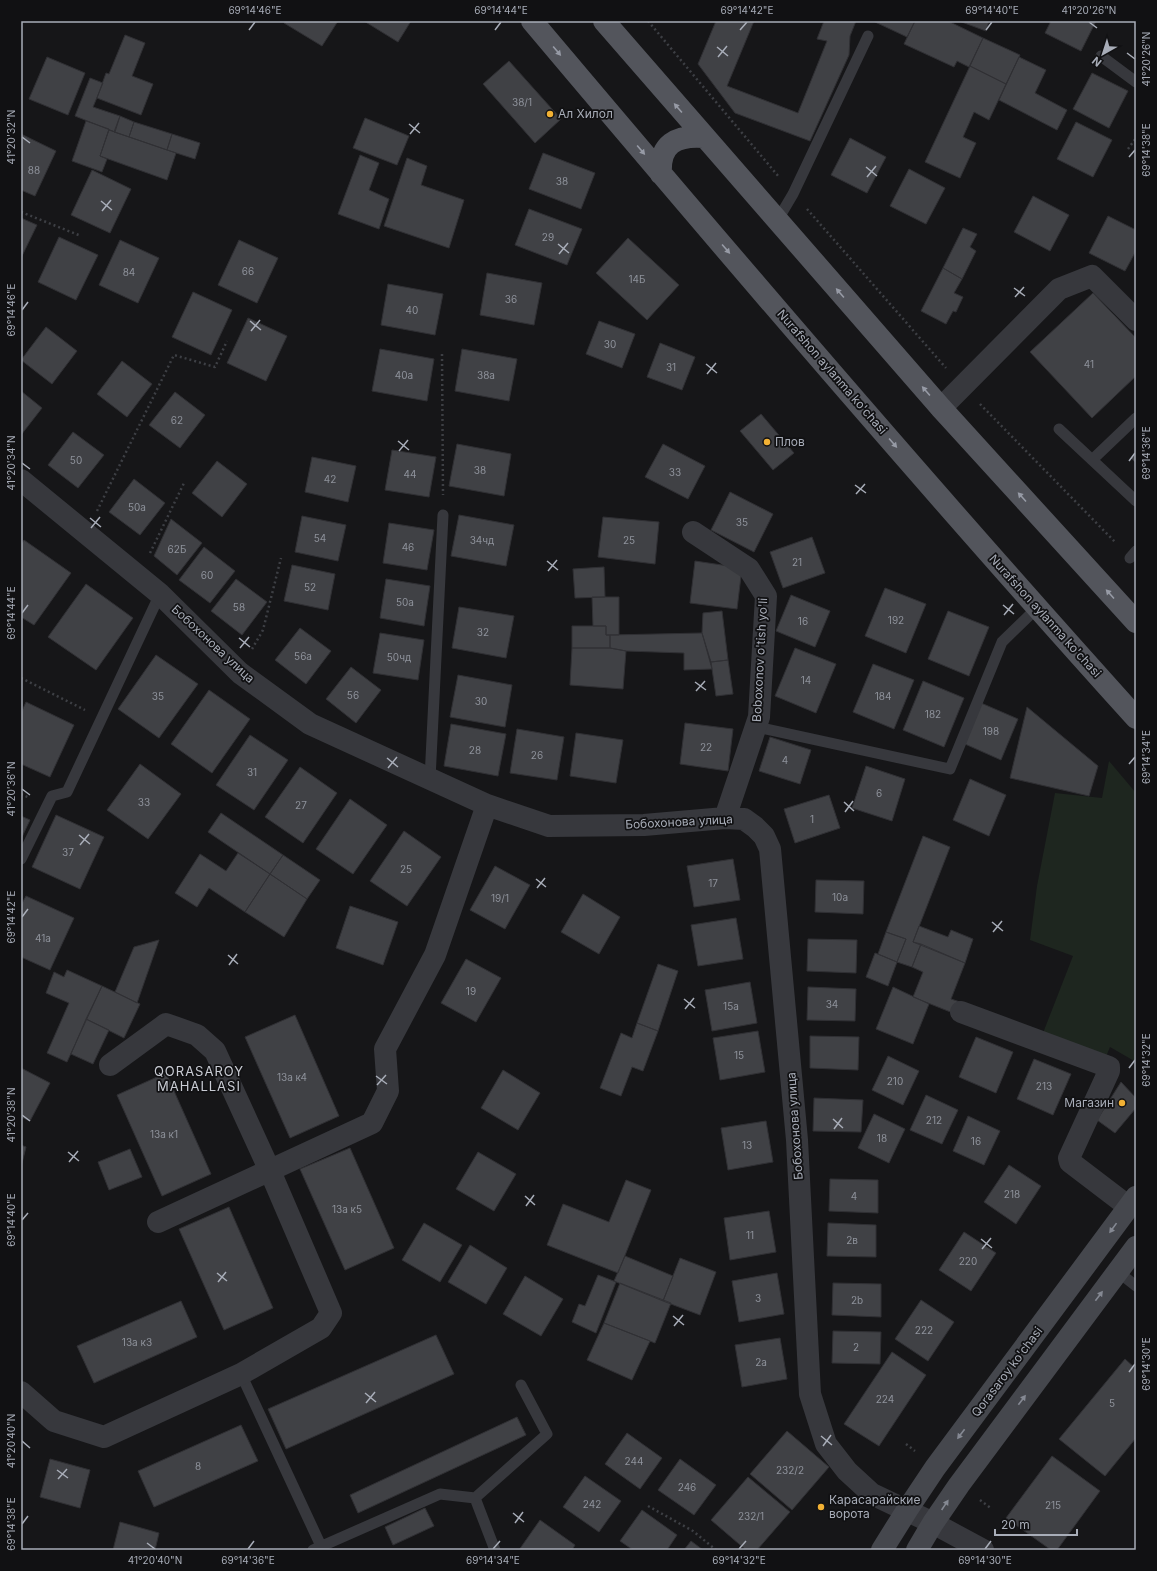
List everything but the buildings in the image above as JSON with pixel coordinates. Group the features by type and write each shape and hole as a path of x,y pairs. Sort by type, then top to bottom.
{"main road":[{"name":"Nurafshon aylanma ko'chasi","path":"532,21 661,174 1037,608 1136,718"},
{"path":"604,21 941,408 1136,622"},
{"path":"661,174 660,165 662,157 671,142 688,136 704,137"},
{"name":"Qorasaroy ko'chasi","path":"882,1550 906,1510 940,1462 1132,1202"},
{"path":"917,1550 933,1523 964,1478 1136,1247"}],"street":[{"path":"941,408 1059,289 1092,276 1136,320"},
{"name":"Бобохонова улица","path":"21,480 160,594 240,673 310,724 487,805 549,826 644,825 725,818 744,819 764,836 770,849 797,1140 810,1394 826,1444 847,1471 872,1494 933,1523 983,1550"},
{"name":"Boboxonov o'tish yo'li","path":"693,532 749,569 766,596 759,717 757,727 725,818"},
{"path":"158,1222 372,1123 388,1091 385,1049 435,955 487,805"},
{"path":"961,1012 1109,1067 1109,1071 1069,1158 1070,1162 1132,1202"},
{"path":"21,1392 54,1421 104,1437 241,1374 321,1328 331,1313 270,1171 215,1051 197,1035 166,1024 110,1065"}],"lane":[{"path":"777,221 793,194 868,36"},
{"path":"1101,56 1136,82"},
{"path":"1092,460 1136,418"},
{"path":"1059,429 1136,501"},
{"path":"430,779 443,515"},
{"path":"21,859 52,796 67,792 160,594"},
{"path":"757,727 950,769 1002,642 1037,608"},
{"path":"1117,1271 1136,1286"},
{"path":"241,1374 317,1548 440,1494 475,1498 547,1434 521,1385"},
{"path":"475,1498 495,1550"}],"path":[{"path":"648,21 793,194 962,386 1133,555"},
{"path":"1128,150 1136,138"},
{"path":"21,212 81,236"},
{"path":"86,533 174,355 215,367 226,341"},
{"path":"442,354 443,515"},
{"path":"138,576 185,481"},
{"path":"240,673 263,630 281,558"},
{"path":"21,678 102,718"},
{"path":"906,1444 915,1452"},
{"path":"980,1500 992,1509"},
{"path":"648,1506 693,1531 716,1550"}],"shaded area":[{"path":"1109,761 1136,793 1136,1062 1110,1047 1105,1059 1043,1033 1073,956 1030,940 1037,886 1055,793 1102,798"}],"place":[{"name":"Ал Хилол","path":"550,114"},
{"name":"Плов","path":"767,442"},
{"name":"Магазин","path":"1122,1103"},
{"name":"Карасарайские ворота","path":"821,1507"}],"district":[{"name":"QORASAROY MAHALLASI","path":"199,1078"}]}
